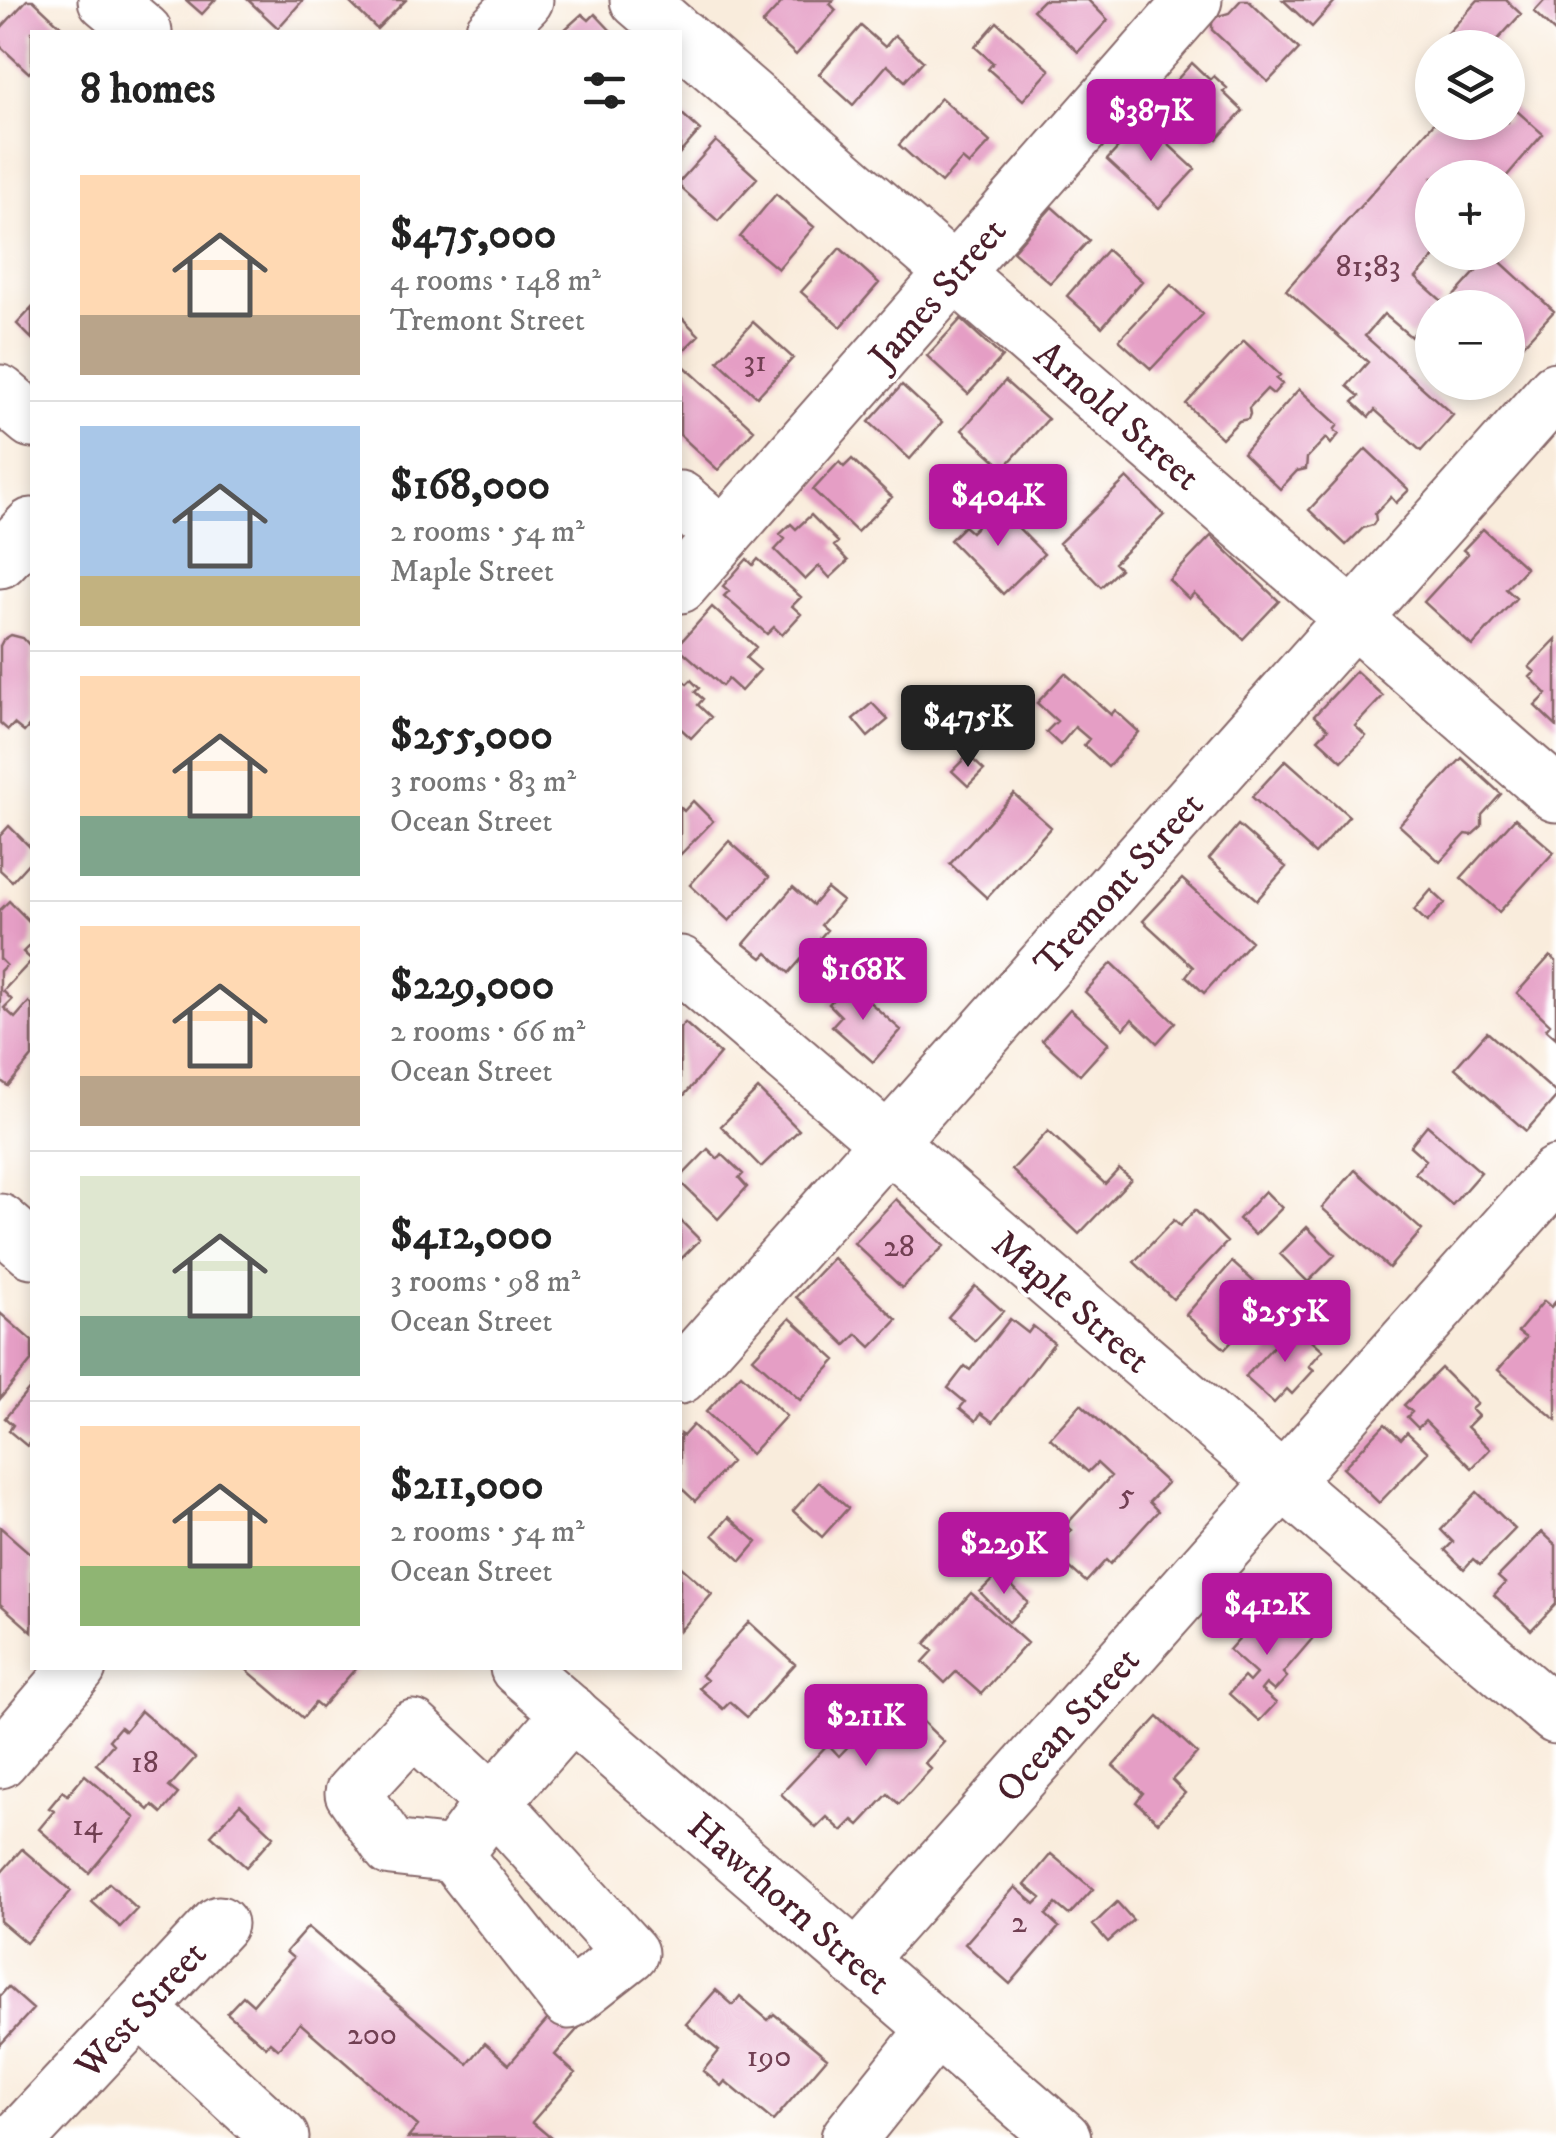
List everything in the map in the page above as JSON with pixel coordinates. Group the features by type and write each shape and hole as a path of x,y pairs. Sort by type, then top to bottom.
{"street":[{"path":"106,0 142,30"},
{"path":"495,30 525,0"},
{"name":"Arnold Street","path":"638,0 673,30"},
{"name":"James Street","path":"682,583 1194,0"},
{"name":"Arnold Street","path":"682,37 1556,794"},
{"name":"Tremont Street","path":"682,1370 1556,390"},
{"path":"0,393 30,418"},
{"path":"682,501 723,536"},
{"path":"0,560 30,528"},
{"name":"Maple Street","path":"682,966 1556,1716"},
{"name":"Ocean Street","path":"856,1961 1556,1174"},
{"path":"0,1222 30,1248"},
{"path":"0,1760 76,1670"},
{"name":"Hawthorn Street","path":"520,1670 1063,2138"},
{"path":"454,1856 493,1802 571,1713"},
{"path":"413,1728 493,1802 630,1953 568,2001 454,1856 391,1848 353,1793 413,1728"},
{"name":"West Street","path":"14,2129 140,2009 219,1924"},
{"path":"140,2009 281,2138"},
{"path":"850,2138 936,2029"}],"building":[{"path":"27,0 33,0 65,30 30,30 29,73 0,46 0,29"},
{"path":"186,0 215,0 202,14"},
{"path":"248,0 303,0 278,28"},
{"path":"347,0 406,0 377,29"},
{"path":"784,0 834,0 830,4 836,10 796,55 762,24"},
{"path":"1043,0 1088,0 1108,20 1078,52 1033,10"},
{"path":"1241,0 1248,0 1299,49 1268,82 1212,30 1215,17 1229,13"},
{"path":"1283,0 1336,0 1312,27"},
{"path":"1478,0 1506,0 1521,14 1506,30 1451,30"},
{"path":"1545,0 1556,0 1556,33 1534,12"},
{"path":"582,14 589,20 595,14 610,30 564,30"},
{"path":"997,22 1050,70 1023,100 988,69 993,63 975,47"},
{"path":"861,26 885,47 895,35 923,61 905,81 887,65 853,105 819,74"},
{"path":"1192,63 1210,80 1214,76 1227,88 1223,92 1243,111 1217,139 1212,135 1208,140 1197,130 1201,126 1195,120 1191,124 1181,115 1185,111 1181,107 1177,111 1171,106 1175,102 1165,93"},
{"path":"941,98 990,142 969,165 962,159 941,183 899,145"},
{"path":"682,114 700,130 682,151"},
{"path":"1525,118 1543,134 1521,160 1415,160 1415,270 1423,270 1416,278 1430,290 1415,290 1415,332 1411,337 1384,314 1365,336 1415,381 1415,400 1436,400 1453,415 1421,451 1375,410 1369,417 1353,402 1359,396 1347,386 1368,362 1286,290 1419,140 1525,140"},
{"path":"1143,121 1195,169 1159,208 1107,160"},
{"path":"716,141 757,178 718,221 682,189 682,179"},
{"path":"776,194 814,227 778,269 740,237"},
{"path":"1052,207 1089,240 1050,283 1013,251"},
{"path":"840,248 879,283 841,327 801,292"},
{"path":"1107,250 1142,281 1102,327 1067,296"},
{"path":"1477,270 1509,270 1554,311 1525,343 1525,290 1459,290"},
{"path":"1171,285 1203,314 1151,369 1119,340"},
{"path":"30,310 30,337 17,324"},
{"path":"682,318 699,335 682,350"},
{"path":"961,319 1002,357 968,394 927,356"},
{"path":"753,322 793,358 757,397 718,361"},
{"path":"1244,341 1280,375 1276,379 1282,384 1273,394 1267,389 1249,408 1248,419 1239,421 1222,438 1186,404"},
{"path":"682,366 754,430 718,470 682,437"},
{"path":"1005,381 1048,419 1004,468 962,430"},
{"path":"902,385 942,422 910,459 869,422"},
{"path":"1299,389 1338,425 1334,430 1339,434 1331,444 1326,438 1307,458 1306,469 1297,471 1280,489 1243,453"},
{"path":"1366,449 1409,490 1396,503 1391,497 1375,514 1373,525 1363,528 1346,545 1309,510"},
{"path":"852,459 892,497 857,532 813,490 839,462 844,467"},
{"path":"1127,478 1164,515 1114,563 1120,569 1101,587 1059,543"},
{"path":"997,506 1044,554 1003,594 950,540 964,526 971,532"},
{"path":"811,515 838,542 834,546 848,561 830,578 819,566 805,580 775,550 785,539 780,534 791,524 796,529"},
{"path":"1483,529 1526,568 1506,589 1516,598 1472,646 1424,602 1468,554 1463,550"},
{"path":"1211,536 1279,601 1243,639 1194,593 1189,599 1169,580"},
{"path":"747,559 753,565 758,559 801,597 792,606 801,614 782,635 774,627 767,634 724,596 729,591 723,586"},
{"path":"712,607 756,647 746,658 760,670 741,691 728,679 722,686 682,651 682,641"},
{"path":"11,635 23,638 30,646 30,725 24,732 14,724 8,730 0,723 3,640"},
{"path":"1556,639 1556,726 1535,706 1547,694 1530,677 1535,672 1529,667"},
{"path":"1356,671 1383,696 1355,726 1366,736 1342,761 1318,739 1328,729 1314,716"},
{"path":"1065,673 1111,715 1115,710 1139,732 1108,767 1084,745 1089,739 1075,727 1060,745 1046,732 1057,721 1037,703"},
{"path":"682,680 687,684 691,680 699,688 695,692 703,699 698,705 711,717 691,738 682,730"},
{"path":"872,703 888,720 868,737 853,719"},
{"path":"968,755 984,770 968,786 952,771"},
{"path":"1462,758 1501,794 1482,815 1482,826 1472,835 1466,834 1440,862 1399,825"},
{"path":"1286,760 1349,816 1315,854 1252,797"},
{"path":"1014,794 1051,827 987,898 950,864"},
{"path":"693,801 713,821 682,853 682,809"},
{"path":"1515,818 1554,852 1499,912 1461,878"},
{"path":"1238,825 1286,867 1257,900 1209,859"},
{"path":"9,826 30,847 30,861 12,881 0,870 0,836"},
{"path":"729,841 769,877 729,921 690,885"},
{"path":"1182,879 1251,941 1204,993 1186,976 1193,967 1143,921"},
{"path":"793,887 813,905 827,889 842,901 821,925 827,930 789,973 767,953 762,958 744,944"},
{"path":"1431,890 1445,903 1427,922 1414,910"},
{"path":"9,901 30,922 30,945 23,952 30,962 3,991 12,1000 4,1008 15,1018 30,1003 30,1059 8,1086 0,1080 0,971 6,965 0,959 0,910"},
{"path":"1550,956 1556,961 1556,1038 1546,1029 1550,1024 1517,993"},
{"path":"1112,963 1175,1023 1157,1043 1132,1019 1124,1029 1085,992"},
{"path":"848,983 901,1030 873,1062 832,1026 841,1016 829,1004"},
{"path":"1070,1009 1109,1043 1080,1075 1042,1040"},
{"path":"685,1023 720,1054 682,1098"},
{"path":"1487,1032 1556,1093 1526,1131 1455,1068"},
{"path":"758,1089 799,1130 761,1167 721,1126"},
{"path":"1427,1125 1481,1172 1452,1205 1415,1173 1426,1160 1410,1146"},
{"path":"1048,1131 1105,1184 1119,1169 1131,1179 1079,1234 1012,1170"},
{"path":"708,1149 718,1159 722,1154 743,1174 739,1178 747,1187 718,1219 682,1184 682,1176"},
{"path":"1355,1170 1422,1230 1389,1268 1322,1208"},
{"path":"1265,1191 1282,1208 1255,1235 1239,1219"},
{"path":"896,1199 944,1246 902,1288 854,1243"},
{"path":"1195,1210 1227,1242 1173,1299 1134,1262 1174,1220 1180,1226"},
{"path":"682,1222 700,1240 682,1258"},
{"path":"1307,1227 1335,1255 1308,1282 1280,1254"},
{"path":"833,1258 897,1320 871,1347 857,1334 846,1345 796,1297"},
{"path":"1232,1262 1260,1287 1255,1292 1267,1303 1225,1349 1186,1315"},
{"path":"975,1286 1003,1311 975,1341 948,1317"},
{"path":"1544,1301 1551,1307 1556,1301 1556,1420 1498,1370 1526,1338 1518,1332"},
{"path":"0,1313 30,1339 30,1362 0,1399"},
{"path":"790,1318 836,1360 800,1400 753,1358"},
{"path":"1010,1319 1028,1333 1033,1326 1054,1343 993,1422 981,1413 976,1421 960,1408 965,1402 948,1388 965,1366 970,1370"},
{"path":"1294,1324 1323,1350 1309,1366 1314,1370 1292,1394 1287,1389 1274,1403 1245,1377"},
{"path":"1441,1368 1477,1404 1471,1409 1478,1416 1467,1427 1490,1449 1472,1468 1425,1421 1418,1428 1407,1417 1412,1412 1404,1405"},
{"path":"741,1374 786,1416 751,1454 706,1412"},
{"path":"30,1388 27,1446 9,1431 13,1425 5,1418"},
{"path":"1081,1404 1167,1483 1149,1502 1158,1511 1110,1564 1106,1560 1086,1582 1052,1552 1072,1530 1066,1525 1111,1476 1097,1463 1088,1472 1050,1438"},
{"path":"1385,1424 1401,1439 1407,1432 1428,1452 1379,1503 1343,1468"},
{"path":"693,1425 731,1462 695,1501 682,1489 683,1436"},
{"path":"819,1482 848,1508 822,1537 793,1511"},
{"path":"1477,1492 1515,1529 1480,1565 1473,1559 1464,1569 1445,1550 1453,1542 1441,1530"},
{"path":"729,1517 757,1542 741,1561 713,1535"},
{"path":"0,1527 30,1553 30,1630 0,1604"},
{"path":"1542,1532 1556,1545 1556,1604 1531,1630 1494,1595 1505,1583 1498,1577"},
{"path":"682,1568 712,1594 682,1629"},
{"path":"999,1573 1028,1602 1009,1622 980,1592"},
{"path":"971,1593 1027,1643 981,1694 956,1672 945,1683 923,1662 933,1651 925,1644"},
{"path":"1271,1603 1312,1639 1283,1673 1287,1677 1274,1691 1266,1684 1261,1690 1276,1703 1259,1721 1229,1694 1244,1677 1249,1682 1256,1674 1229,1650"},
{"path":"749,1622 795,1664 747,1717 730,1702 723,1709 699,1688 707,1680 701,1675"},
{"path":"247,1670 354,1670 321,1708 315,1703 303,1718"},
{"path":"896,1696 944,1742 925,1763 931,1769 899,1804 888,1794 859,1825 853,1820 842,1831 827,1817 816,1828 781,1794 828,1744 839,1756"},
{"path":"141,1711 195,1758 169,1787 178,1794 162,1813 153,1805 149,1810 96,1764 113,1744 109,1740 120,1727 125,1731"},
{"path":"1158,1717 1197,1753 1172,1780 1185,1793 1158,1822 1136,1802 1143,1793 1113,1766"},
{"path":"85,1775 135,1818 89,1873 39,1829 54,1811 49,1808 63,1791 68,1795"},
{"path":"240,1804 274,1836 246,1867 211,1835"},
{"path":"22,1849 71,1891 26,1943 0,1921 0,1874"},
{"path":"1051,1854 1093,1889 1069,1915 1056,1904 1046,1915 1059,1927 1010,1984 965,1944 1015,1887 1035,1904 1041,1898 1025,1885"},
{"path":"109,1883 137,1909 120,1927 92,1902"},
{"path":"1117,1902 1133,1920 1108,1942 1093,1925"},
{"path":"308,1927 468,2064 485,2043 509,2064 560,2005 582,2024 555,2055 575,2073 532,2122 551,2138 408,2138 418,2126 300,2023 278,2049 270,2042 266,2047 227,2013 243,1996 253,2005 293,1958 286,1952"},
{"path":"8,1987 33,2009 0,2045 0,1996"},
{"path":"716,1990 733,2005 740,1996 768,2020 774,2014 827,2058 773,2121 725,2081 721,2086 703,2071 719,2051 686,2024"}]}
